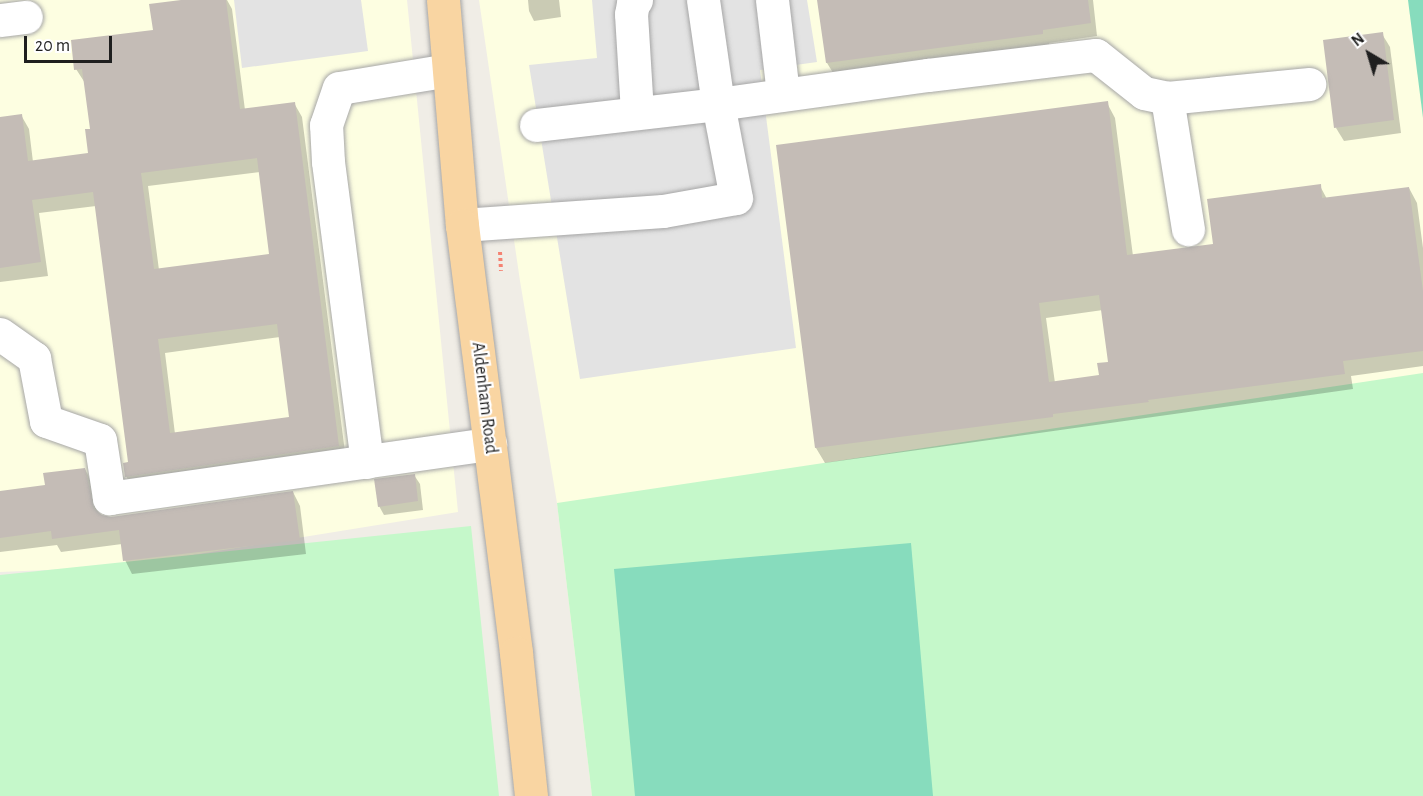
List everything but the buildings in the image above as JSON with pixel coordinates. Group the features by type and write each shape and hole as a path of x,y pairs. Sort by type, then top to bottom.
{"main road":[{"name":"Aldenham Road","path":"443,0 462,225 531,796"}],"lane":[{"path":"636,0 633,3 631,14 638,112"},
{"path":"462,225 663,211 736,198 718,104 703,0"},
{"path":"772,0 783,94"},
{"path":"536,125 1096,55 1144,93 1167,98 1309,84"},
{"path":"367,462 328,162 326,125 339,88 449,70"},
{"path":"1167,98 1188,229"},
{"path":"0,334 34,358 46,421 100,440 109,498 490,444"}],"shaded area":[{"path":"0,0 407,0 458,512 118,567 0,572"},
{"path":"234,0 361,0 368,51 242,68"},
{"path":"479,0 1423,0 1423,796 592,796 557,503 520,281"},
{"path":"592,0 807,0 817,62 760,70 796,348 580,379 529,65 597,58"}],"green space":[{"path":"1408,0 1423,0 1423,118"},
{"path":"1423,373 1423,796 592,796 557,503"},
{"path":"471,526 499,796 0,796 0,575"},
{"path":"911,543 933,796 635,796 614,569"}]}
